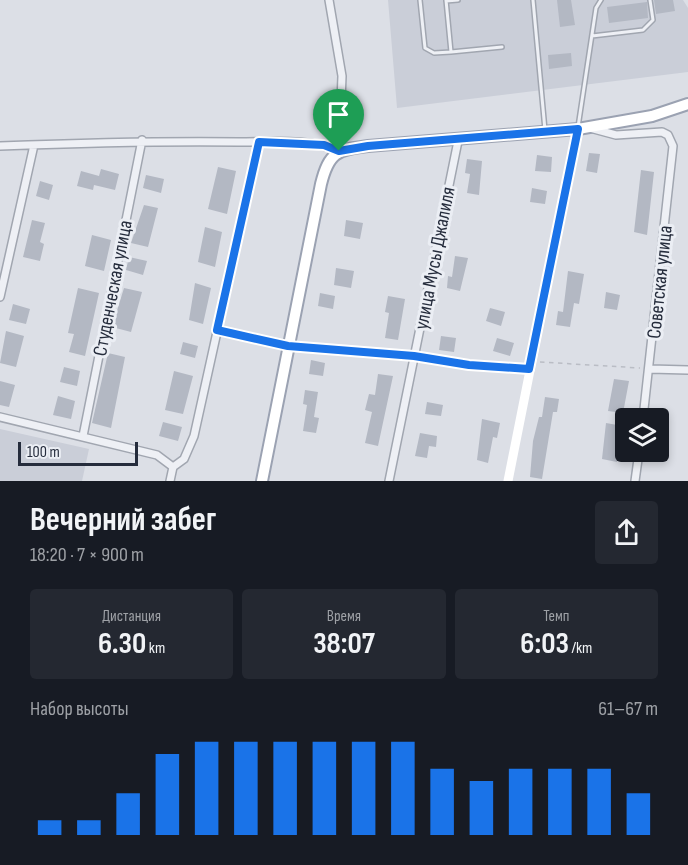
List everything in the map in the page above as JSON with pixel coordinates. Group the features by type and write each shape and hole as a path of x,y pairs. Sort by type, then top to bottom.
{"main road":[{"path":"262,481 321,184 330,158 339,151 368,146 458,141 583,128 652,116 688,104"}],"street":[{"path":"0,146 142,140 324,145 339,151 342,76 329,0"},
{"path":"508,481 529,365 583,128"},
{"name":"Советская улица","path":"583,128 616,135 662,132 668,135 673,146 644,408"},
{"name":"Студенческая улица","path":"83,436 142,140"},
{"name":"улица Мусы Джалиля","path":"389,481 458,141"},
{"path":"170,481 173,467 184,459 194,436 259,142"},
{"path":"0,297 34,145"},
{"path":"217,330 288,346 414,356 469,365"},
{"path":"650,369 688,370"},
{"path":"0,417 157,455 173,467"},
{"path":"635,481 638,462"}],"lane":[{"path":"420,0 425,48 434,53 502,47"},
{"path":"451,52 446,1 458,0"},
{"path":"533,0 546,132"},
{"path":"583,128 592,36 596,8 601,0"},
{"path":"592,36 644,30 652,20 650,0"}],"path":[{"path":"469,365 650,369"}],"shaded area":[{"path":"388,0 683,0 688,8 688,72 397,108"},
{"path":"0,429 89,449 82,481 0,481"}],"building":[{"path":"557,0 571,0 575,25 560,27"},
{"path":"654,0 673,0 675,11 656,14"},
{"path":"647,2 648,18 609,23 607,7"},
{"path":"571,53 572,66 549,69 548,55"},
{"path":"589,153 600,154 597,173 586,171"},
{"path":"537,155 552,157 551,172 535,171"},
{"path":"467,159 482,161 479,195 467,193 470,174 465,173"},
{"path":"218,167 236,171 227,214 208,209"},
{"path":"101,169 119,174 115,190 94,185 93,190 77,186 81,171 99,176"},
{"path":"641,170 654,172 647,235 634,232"},
{"path":"146,175 164,179 161,193 143,188"},
{"path":"40,181 53,185 49,200 36,196"},
{"path":"532,188 547,191 545,204 530,202"},
{"path":"144,205 158,208 148,247 131,243"},
{"path":"32,220 45,223 40,242 44,244 40,261 23,257"},
{"path":"346,220 363,223 360,239 344,236"},
{"path":"205,227 222,232 215,267 198,262"},
{"path":"92,235 111,240 104,271 85,266"},
{"path":"455,256 468,258 460,291 447,288 448,276 452,277"},
{"path":"129,257 147,261 143,275 126,270"},
{"path":"336,268 354,271 351,288 334,285"},
{"path":"568,271 584,274 579,304 574,303 570,327 556,325 558,311 563,312"},
{"path":"195,283 211,288 203,324 189,320"},
{"path":"78,288 99,293 85,356 69,352 74,334 68,333"},
{"path":"124,288 142,292 131,332 112,327"},
{"path":"606,292 620,295 617,310 604,308"},
{"path":"320,293 335,296 333,309 318,306"},
{"path":"388,296 405,299 398,340 385,338 389,313 385,312"},
{"path":"13,304 30,309 26,324 9,320"},
{"path":"490,308 505,312 501,326 486,321"},
{"path":"6,331 24,336 16,367 0,363"},
{"path":"441,336 456,338 454,352 439,350"},
{"path":"497,338 514,343 510,356 493,351"},
{"path":"183,342 198,346 195,358 180,354"},
{"path":"108,353 125,357 111,428 92,423"},
{"path":"311,360 325,363 323,376 309,374"},
{"path":"64,367 80,371 77,386 60,382"},
{"path":"174,371 193,376 183,414 165,410"},
{"path":"378,374 393,376 378,446 365,443 372,412 365,410 369,394 375,395"},
{"path":"614,379 629,381 624,408 615,408 615,412 608,411"},
{"path":"0,381 15,385 9,407 0,405"},
{"path":"305,390 318,392 314,417 319,418 316,433 303,431 307,405 303,404"},
{"path":"58,396 75,401 71,419 53,415"},
{"path":"545,397 559,399 557,412 553,412 542,479 530,477 533,441 539,417 542,417"},
{"path":"427,402 443,405 441,416 425,414"},
{"path":"482,419 500,423 497,438 493,437 488,463 477,460"},
{"path":"163,422 182,427 178,441 159,436"},
{"path":"606,423 615,425 615,462 602,459"},
{"path":"420,433 437,436 436,447 429,446 427,458 415,456"}],"route":[{"path":"578,129 529,369 469,365 414,356 288,346 217,330 259,142 324,145 339,151 368,146 458,141 578,129"}]}
